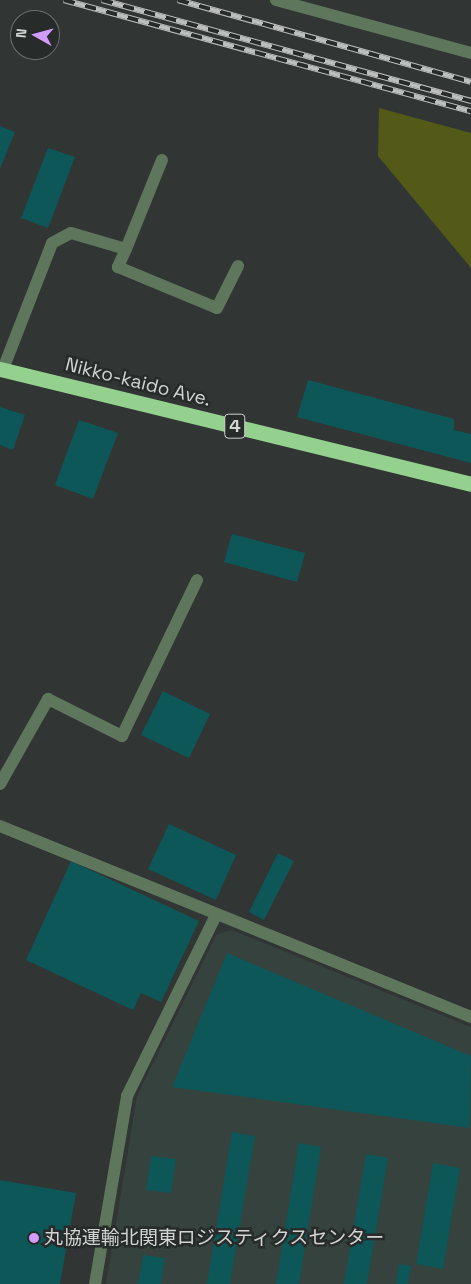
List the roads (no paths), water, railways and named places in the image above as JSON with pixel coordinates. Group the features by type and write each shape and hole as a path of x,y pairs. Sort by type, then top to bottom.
{"highway":[{"name":"Nikko-kaido Ave.","path":"2,369 471,484"}],"street":[{"path":"276,0 471,53"},
{"path":"162,160 118,267 217,308 238,266"},
{"path":"2,369 52,242 71,233 126,249"},
{"path":"0,784 48,699 122,736 197,580"},
{"path":"0,826 471,1017"},
{"path":"95,1284 127,1096 216,915"}],"railway":[{"path":"64,0 471,111"},
{"path":"102,0 471,101"},
{"path":"178,0 471,82"}],"place":[{"name":"丸協運輸北関東ロジスティクスセンター","path":"34,1238"}]}
